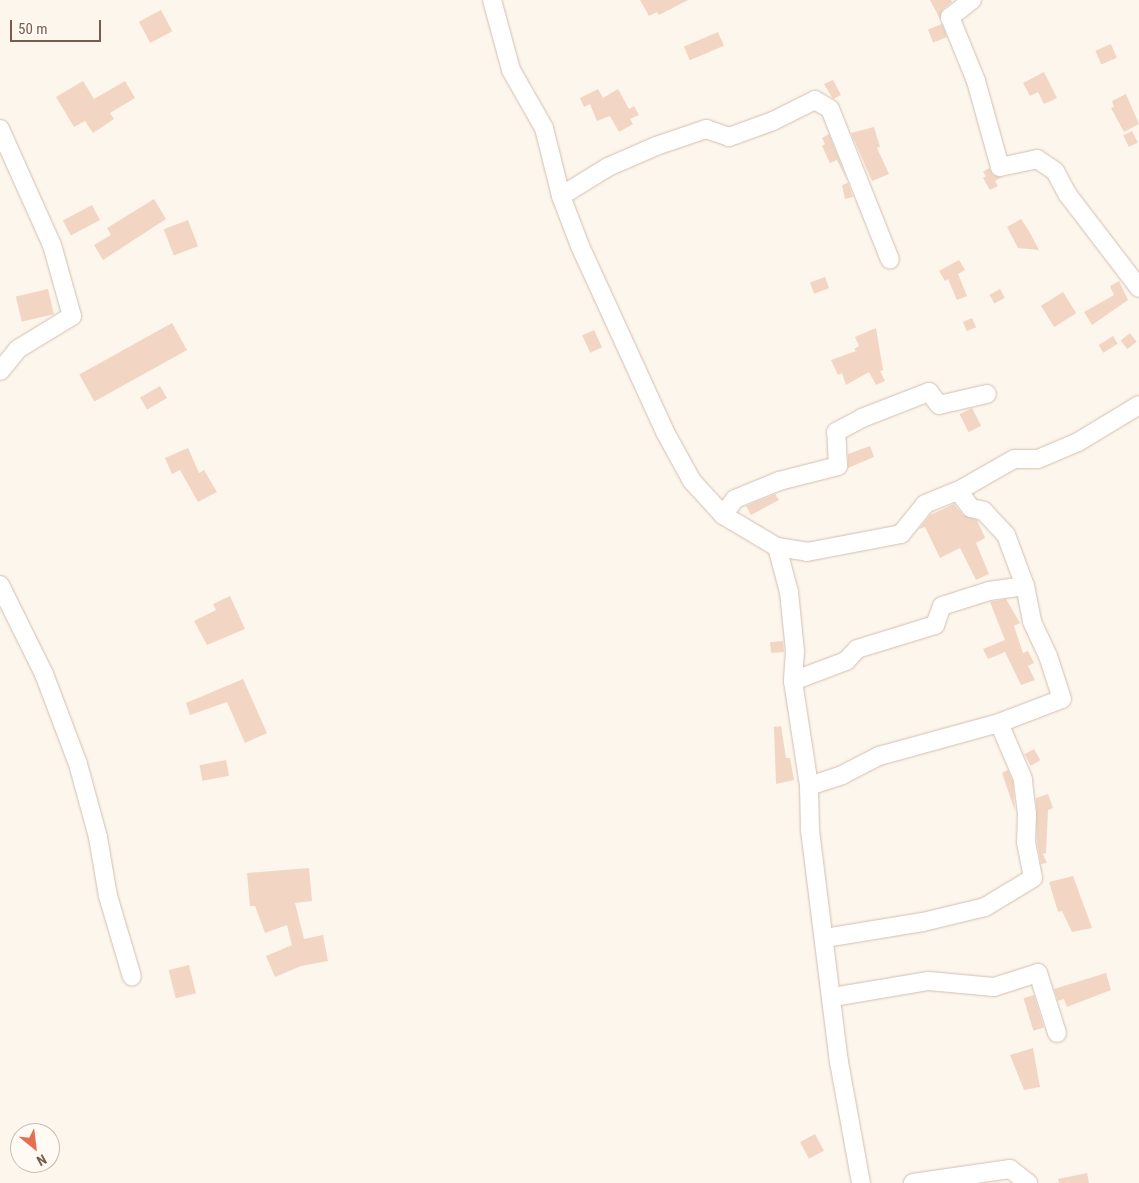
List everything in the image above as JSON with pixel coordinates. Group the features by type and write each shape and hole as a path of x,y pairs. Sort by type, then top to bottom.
{"street":[{"path":"492,0 511,70 544,128 561,196 641,386 692,481 723,515 777,547 807,552 901,534 925,504 958,490 1014,460 1038,459 1078,442 1139,405"},
{"path":"972,0 950,17 976,81 1000,167 1037,159 1055,170 1068,195 1139,288"},
{"path":"561,196 608,167 656,146 706,130 729,137 773,121 815,100 830,109 890,260"},
{"path":"0,129 52,245 72,316 18,349 0,371"},
{"path":"723,515 735,499 779,481 838,466 836,432 862,418 929,392 939,405 987,394"},
{"path":"808,786 842,775 879,756 999,723 1062,699 1048,656 1032,621 1026,586 1006,536 984,512 971,508 958,490"},
{"path":"777,547 789,592 795,650 792,681 808,786 810,830 833,997 839,1062 861,1183"},
{"path":"0,585 44,674 78,764 98,837 108,896 132,977"},
{"path":"792,681 846,661 857,649 935,624 942,606 989,591 1026,586"},
{"path":"825,938 905,926 985,907 1033,878 1026,843 1027,814 1023,779 999,723"},
{"path":"833,997 929,981 970,987 994,987 1038,973 1057,1033"},
{"path":"913,1183 1010,1169 1028,1183"}],"building":[{"path":"640,0 688,0 659,15 657,12 649,16"},
{"path":"930,0 951,0 952,2 943,9 940,19"},
{"path":"161,10 172,31 150,43 139,22"},
{"path":"942,24 947,37 933,42 928,29"},
{"path":"718,32 724,46 690,60 684,46"},
{"path":"1111,44 1117,58 1101,64 1095,51"},
{"path":"1044,72 1057,98 1044,104 1038,92 1030,96 1023,83"},
{"path":"833,80 841,95 833,99 824,84"},
{"path":"83,81 94,99 125,81 135,98 110,113 114,119 93,133 85,121 74,127 56,97"},
{"path":"598,89 603,98 618,89 629,109 634,106 639,115 630,119 633,124 619,132 610,116 597,121 590,104 584,107 580,98"},
{"path":"1126,94 1139,124 1124,132 1111,108 1114,107 1112,101"},
{"path":"874,127 880,147 877,148 889,174 872,181 851,133"},
{"path":"1132,131 1138,143 1129,147 1123,136"},
{"path":"829,134 847,180 837,160 830,163 822,146 825,144 822,138"},
{"path":"989,168 993,175 1002,177 995,181 998,186 990,190 983,178 986,176 983,172"},
{"path":"848,183 853,197 845,199 842,185"},
{"path":"154,199 166,219 103,260 94,245 111,235 107,228"},
{"path":"92,205 100,220 71,236 63,220"},
{"path":"1021,219 1039,250 1018,248 1007,227"},
{"path":"188,220 198,246 174,255 164,229"},
{"path":"959,260 965,270 958,274 967,296 957,300 948,279 945,281 939,271"},
{"path":"825,277 829,288 814,294 810,282"},
{"path":"1119,281 1128,300 1092,325 1084,312 1114,295 1110,286"},
{"path":"48,289 54,314 22,322 16,296"},
{"path":"1000,289 1005,298 994,304 990,295"},
{"path":"1063,292 1076,313 1054,327 1041,306"},
{"path":"972,318 976,327 967,331 963,322"},
{"path":"172,323 187,350 94,402 79,374"},
{"path":"876,328 883,370 880,371 885,381 876,385 869,372 846,385 842,373 838,375 831,360 856,351 854,349 859,346 855,337"},
{"path":"594,330 602,347 590,353 582,335"},
{"path":"1130,333 1137,342 1127,349 1121,340"},
{"path":"1113,336 1118,344 1103,353 1099,345"},
{"path":"160,386 167,398 147,410 140,398"},
{"path":"972,408 981,426 969,432 960,414"},
{"path":"870,446 874,457 848,468 848,454"},
{"path":"188,448 199,473 204,470 217,492 198,502 180,470 172,474 165,458"},
{"path":"775,494 779,500 751,515 746,506"},
{"path":"954,504 963,515 977,520 985,538 976,543 989,574 976,580 960,548 940,558 925,527 919,529 930,515"},
{"path":"230,596 245,629 207,645 194,621 216,610 213,604"},
{"path":"1006,599 1020,623 1014,626 1023,653 1028,651 1034,663 1028,666 1035,680 1021,685 1005,652 988,659 983,649 1005,640 990,602"},
{"path":"783,641 784,652 771,653 770,642"},
{"path":"243,679 267,733 245,743 227,702 190,715 186,703"},
{"path":"781,726 786,758 790,758 794,780 776,784 774,727"},
{"path":"1034,749 1040,760 1031,766 1024,754"},
{"path":"226,760 229,776 203,781 199,765"},
{"path":"1008,770 1013,782 1015,811 1002,773"},
{"path":"1048,794 1053,808 1048,810 1046,853 1043,854 1047,863 1041,864 1037,842 1036,798"},
{"path":"309,868 312,901 295,903 304,939 323,935 328,961 301,966 275,977 266,956 292,945 287,925 265,933 255,906 250,906 247,873"},
{"path":"1073,876 1092,928 1072,932 1062,911 1058,912 1049,882"},
{"path":"189,965 196,993 176,998 169,970"},
{"path":"1106,973 1111,990 1067,1007 1064,999 1058,1001 1054,989"},
{"path":"1034,995 1044,1028 1033,1031 1023,998"},
{"path":"1033,1048 1040,1087 1024,1090 1010,1055"},
{"path":"815,1134 824,1151 809,1159 800,1142"},
{"path":"1087,1173 1089,1183 1059,1183 1058,1179"}]}
